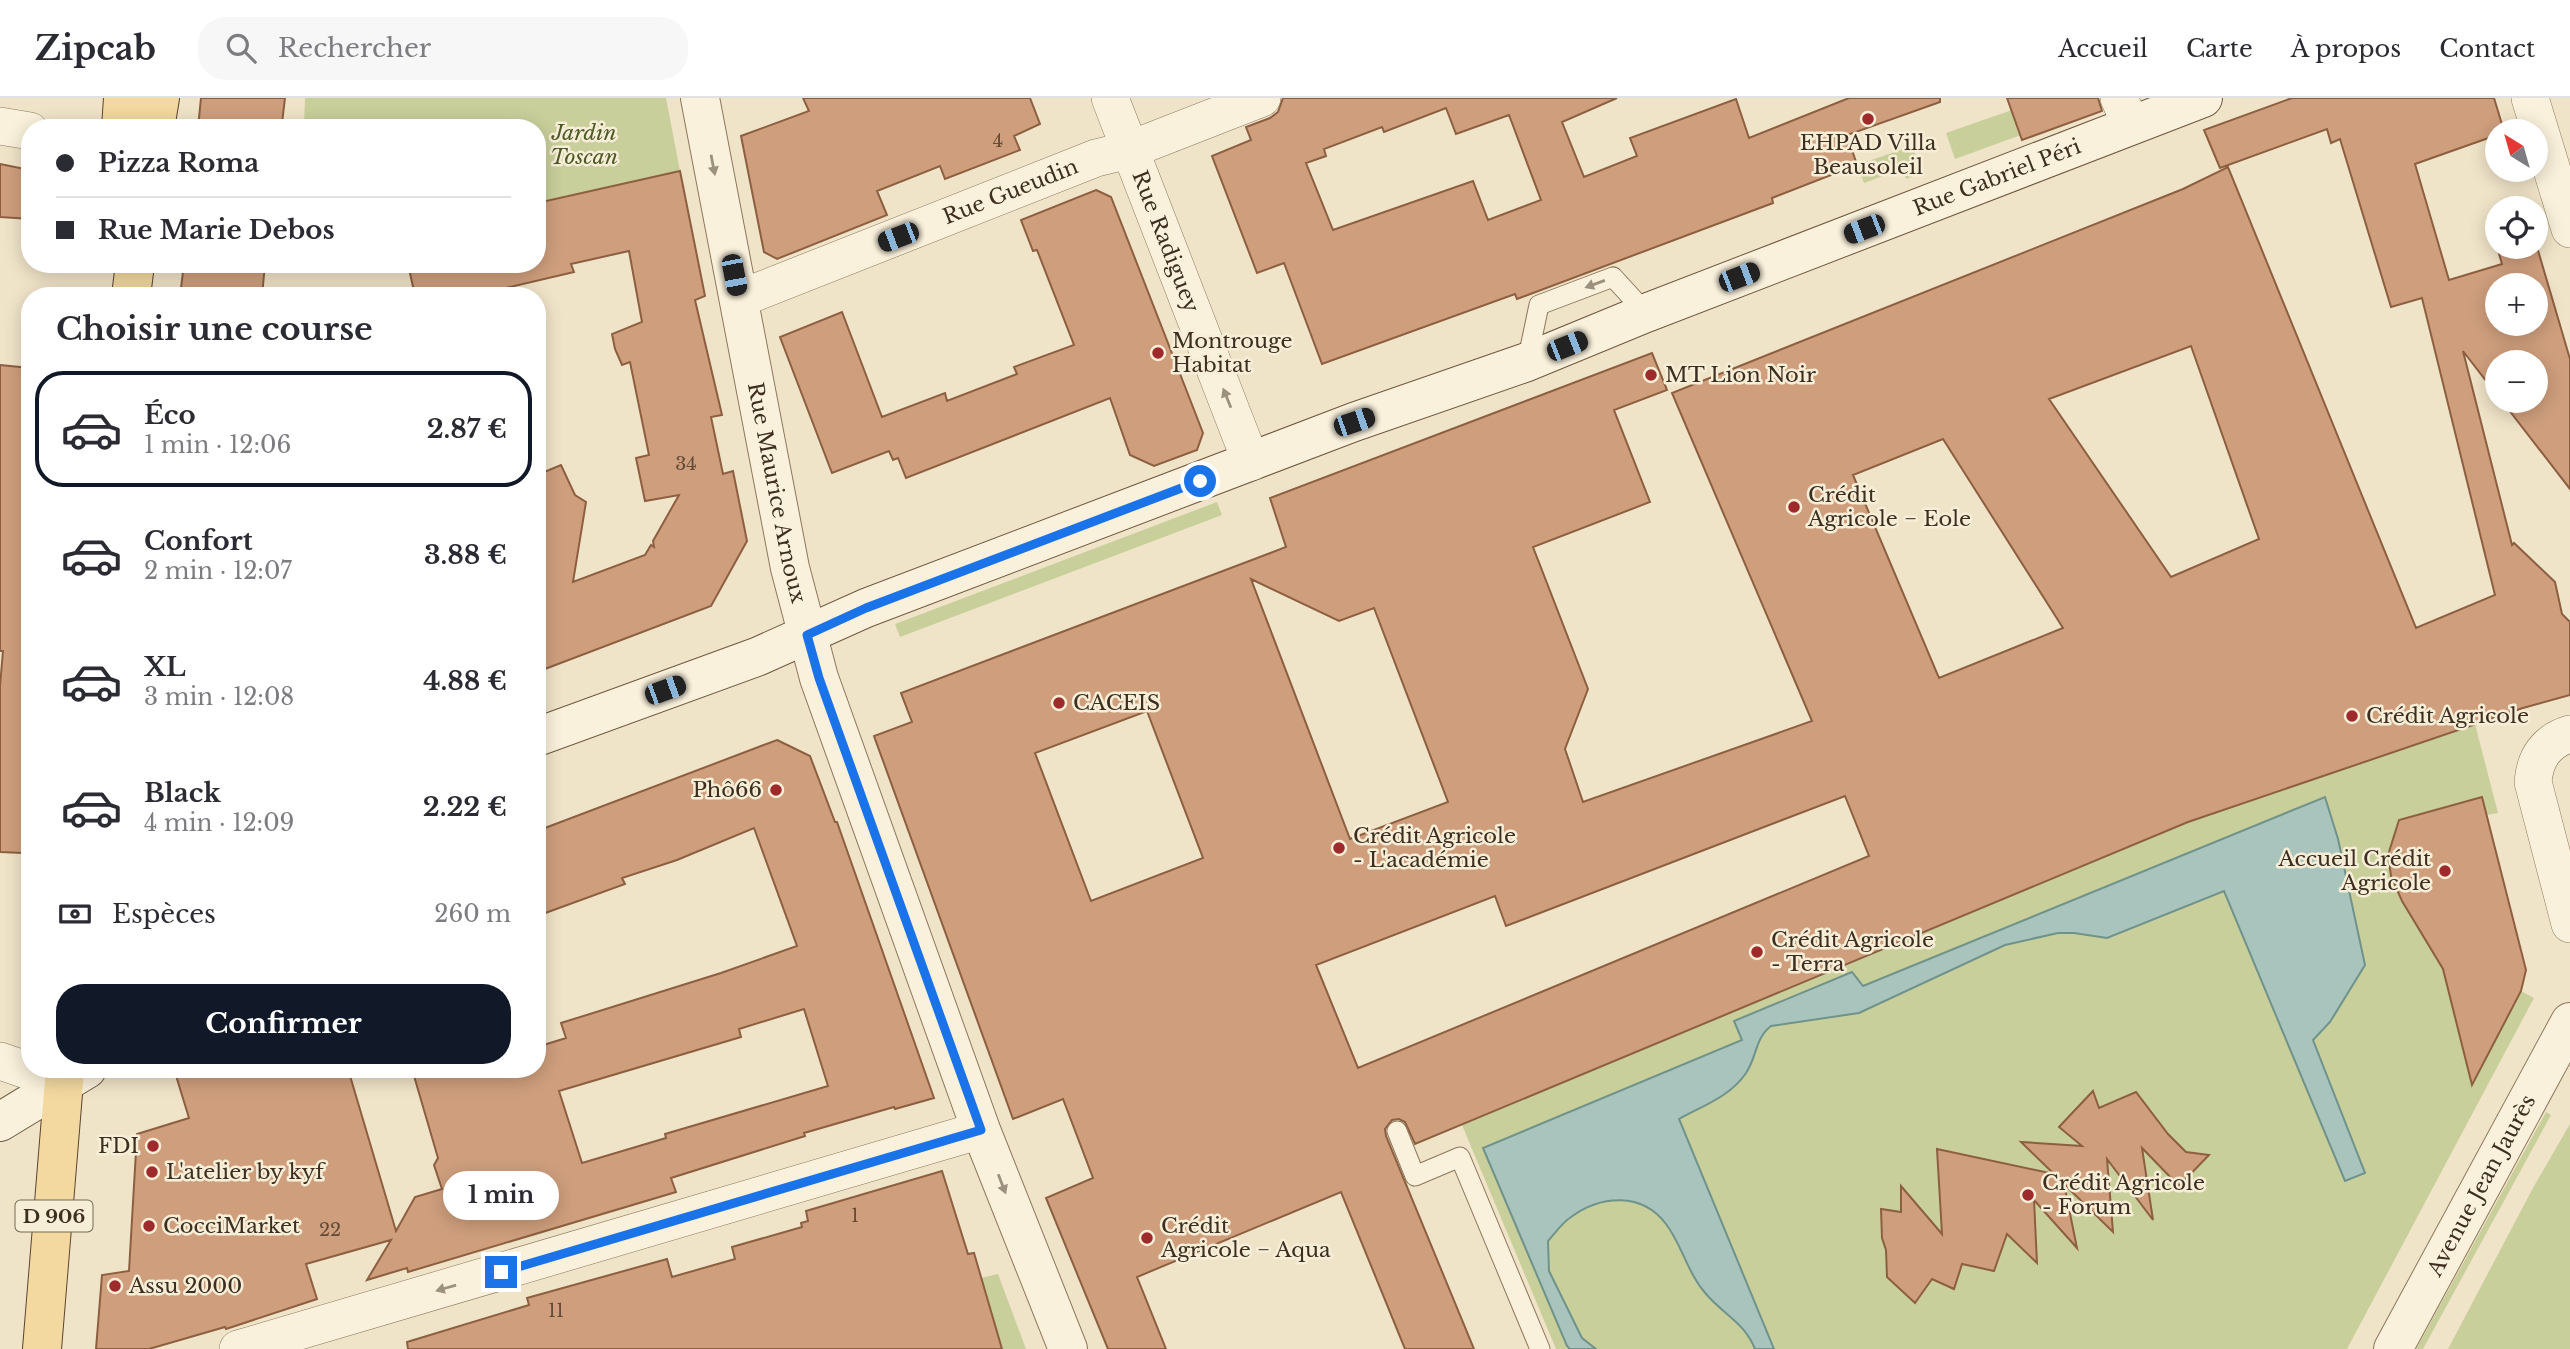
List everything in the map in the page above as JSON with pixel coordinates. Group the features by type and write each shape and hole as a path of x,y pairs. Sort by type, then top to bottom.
{"main road":[{"path":"122,119 123,98"},
{"path":"156,119 160,98"},
{"name":"Rue Maurice Arnoux","path":"700,98 790,568 807,635 828,704 981,1130 1068,1349"},
{"name":"Rue Gabriel Péri","path":"546,734 759,656 866,608 1354,422 1527,362 2125,111 2203,98"},
{"name":"Avenue Jean Jaurès","path":"2393,1349 2570,1021"},
{"path":"0,1122 64,1078"},
{"name":"D 906","path":"42,1349 72,1078"}],"street":[{"name":"Rue Radiguey","path":"1110,98 1251,462"},
{"name":"Rue Gueudin","path":"739,299 1096,158 1129,150 1262,98"},
{"path":"2530,98 2570,229"},
{"path":"0,126 21,130"},
{"path":"2570,734 2549,744 2539,755 2533,782 2570,924"},
{"path":"0,1061 21,1064"},
{"path":"238,1349 981,1130"}],"lane":[{"path":"1397,1131 1415,1176 1460,1157 1540,1349"}],"green space":[{"name":"Jardin Toscan","path":"305,98 666,98 680,171 546,201 546,119 304,119"},
{"path":"2012,110 2021,135 1955,159 1946,133"},
{"path":"1912,146 1922,173 1906,179 1902,169 1864,183 1857,165"},
{"path":"1217,502 1222,515 900,637 895,624"},
{"path":"2475,724 2498,813 2487,815 2481,797 2399,821 2390,848 2389,869 2439,949 2478,1073 2521,991 2534,998 2347,1349 1556,1349 1462,1125 2188,822"},
{"path":"2546,1112 2551,1115 2423,1349 2416,1349"},
{"path":"2570,1124 2570,1349 2448,1349 2534,1186"},
{"path":"998,1274 1026,1349 1002,1349 981,1278"}],"water":[{"path":"2325,797 2338,839 2365,965 2330,1022 2313,1040 2365,1173 2345,1181 2224,891 2107,938 2058,933 2005,945 1859,1013 1771,1026 1762,1036 1750,1067 1739,1081 1715,1100 1679,1119 1774,1349 1755,1349 1739,1325 1706,1294 1694,1278 1672,1232 1656,1214 1645,1206 1621,1200 1595,1204 1583,1210 1565,1222 1548,1241 1549,1271 1582,1338 1596,1349 1570,1349 1567,1346 1483,1148 1742,1040 1734,1021 1852,972 1863,986"}],"building":[{"path":"201,98 285,98 282,119 199,119"},
{"path":"803,98 1030,98 1040,124 1014,136 1020,150 945,179 940,166 877,191 887,215 777,259 764,252 741,136 809,111"},
{"path":"1283,98 1617,98 1562,122 1584,177 1637,156 1630,138 1736,99 1749,138 1849,98 1940,98 1940,102 1847,135 1857,165 1772,198 1773,203 1517,299 1515,294 1322,364 1284,263 1257,273 1212,156 1251,140 1246,127 1278,112","holes":["1446,108 1456,134 1509,115 1541,200 1488,220 1473,181 1333,230 1306,163 1326,156 1324,149 1382,127 1384,132"]},
{"path":"2007,98 2098,98 2102,111 2022,140"},
{"path":"2292,98 2494,98 2500,119 2485,119 2485,139 2415,164 2449,280 2502,264 2501,259 2541,259 2545,273 2485,273 2485,336 2548,336 2548,284 2570,359 2570,489 2511,413 2548,413 2548,350 2485,350 2485,379 2463,351 2512,545 2514,543 2555,582 2562,614 2570,622 2570,695 2523,708 2188,822 1415,1144 1405,1122 1392,1120 1385,1129 1386,1136 1474,1349 1405,1349 1341,1192 1137,1277 1166,1349 1108,1349 1046,1198 1093,1178 1063,1099 1013,1119 874,736 912,722 901,693 1286,547 1270,498 1652,353 1667,390 1614,410 1650,502 1533,547 1588,689 1565,749 1583,802 1812,721 1672,393 2183,189 2228,167 2416,628 2495,595 2422,298 2391,307 2340,139 2331,143 2327,129 2220,168 2204,130","holes":["2191,346 2259,539 2171,577 2049,399","1943,439 2063,628 1939,678 1853,475","1251,579 1339,621 1374,608 1448,802 1350,839","1147,711 1203,858 1091,901 1035,753","1845,796 1869,856 1358,1068 1316,965 1495,896 1506,926"]},
{"path":"0,164 21,168 21,218 0,217"},
{"path":"680,171 705,296 695,300 722,415 711,417 723,474 733,471 747,541 711,606 546,669 546,471 561,465 575,495 586,502 573,582 645,555 651,545 654,547 653,541 679,495 645,501 636,458 649,455 630,362 622,365 612,334 642,322 629,251 571,264 574,272 510,287 413,287 410,273 546,273 546,201"},
{"path":"1096,190 1111,197 1191,402 1203,433 1197,450 1154,466 1130,455 1110,398 906,478 898,458 893,460 889,451 832,473 780,337 842,312 882,417 945,393 947,401 1017,374 1014,367 1074,345 1037,250 1033,251 1021,220"},
{"path":"183,273 264,273 263,287 181,287"},
{"path":"0,365 21,367 21,853 0,852 0,686 3,651 0,651"},
{"path":"777,740 810,756 837,822 934,1098 804,1133 805,1136 671,1178 676,1192 408,1272 407,1268 367,1280 391,1240 306,1264 317,1299 226,1329 225,1327 149,1349 96,1349 102,1275 129,1271 137,1134 189,1118 177,1078 351,1078 396,1231 415,1197 442,1189 434,1165 438,1158 415,1078 546,1078 546,1044 566,1038 561,1023 797,946 754,828 677,860 622,878 625,884 546,913 546,828","holes":["804,1009 828,1086 665,1134 666,1138 582,1163 559,1091 741,1037 739,1029"]},
{"name":"Accueil Crédit Agricole","path":"2482,797 2526,970 2521,991 2472,1085 2443,969 2402,901 2391,876 2388,855 2399,820"},
{"name":"Crédit Agricole - Forum","path":"2093,1091 2099,1108 2136,1092 2168,1134 2186,1152 2209,1155 2179,1186 2142,1148 2153,1220 2107,1159 2113,1232 2064,1184 2077,1248 2034,1200 2037,1263 2007,1234 1994,1271 1962,1264 1954,1289 1932,1279 1915,1303 1887,1277 1881,1209 1901,1212 1901,1186 1942,1234 1937,1149 2054,1174 2021,1142 2082,1146 2059,1127"},
{"path":"942,1171 968,1254 974,1253 1002,1349 408,1349 407,1342 529,1305 527,1298 667,1259 672,1277 735,1259 732,1247 802,1227 801,1223 808,1221 806,1211"}],"place":[{"name":"EHPAD Villa Beausoleil","path":"1868,119"},
{"name":"Montrouge Habitat","path":"1158,353"},
{"name":"MT Lion Noir","path":"1651,375"},
{"name":"Crédit Agricole − Eole","path":"1794,507"},
{"name":"CACEIS","path":"1059,703"},
{"name":"Crédit Agricole","path":"2352,716"},
{"name":"Phô66","path":"776,790"},
{"name":"Crédit Agricole - L'académie","path":"1339,848"},
{"name":"Accueil Crédit Agricole","path":"2445,871"},
{"name":"Crédit Agricole - Terra","path":"1757,952"},
{"name":"FDI","path":"153,1146"},
{"name":"L'atelier by kyf","path":"152,1172"},
{"name":"Crédit Agricole - Forum","path":"2028,1195"},
{"name":"CocciMarket","path":"149,1226"},
{"name":"Crédit Agricole − Aqua","path":"1147,1238"},
{"name":"Assu 2000","path":"115,1286"}],"route":[{"path":"501,1272 981,1130 819,678 807,635 866,608 1200,481"}]}
